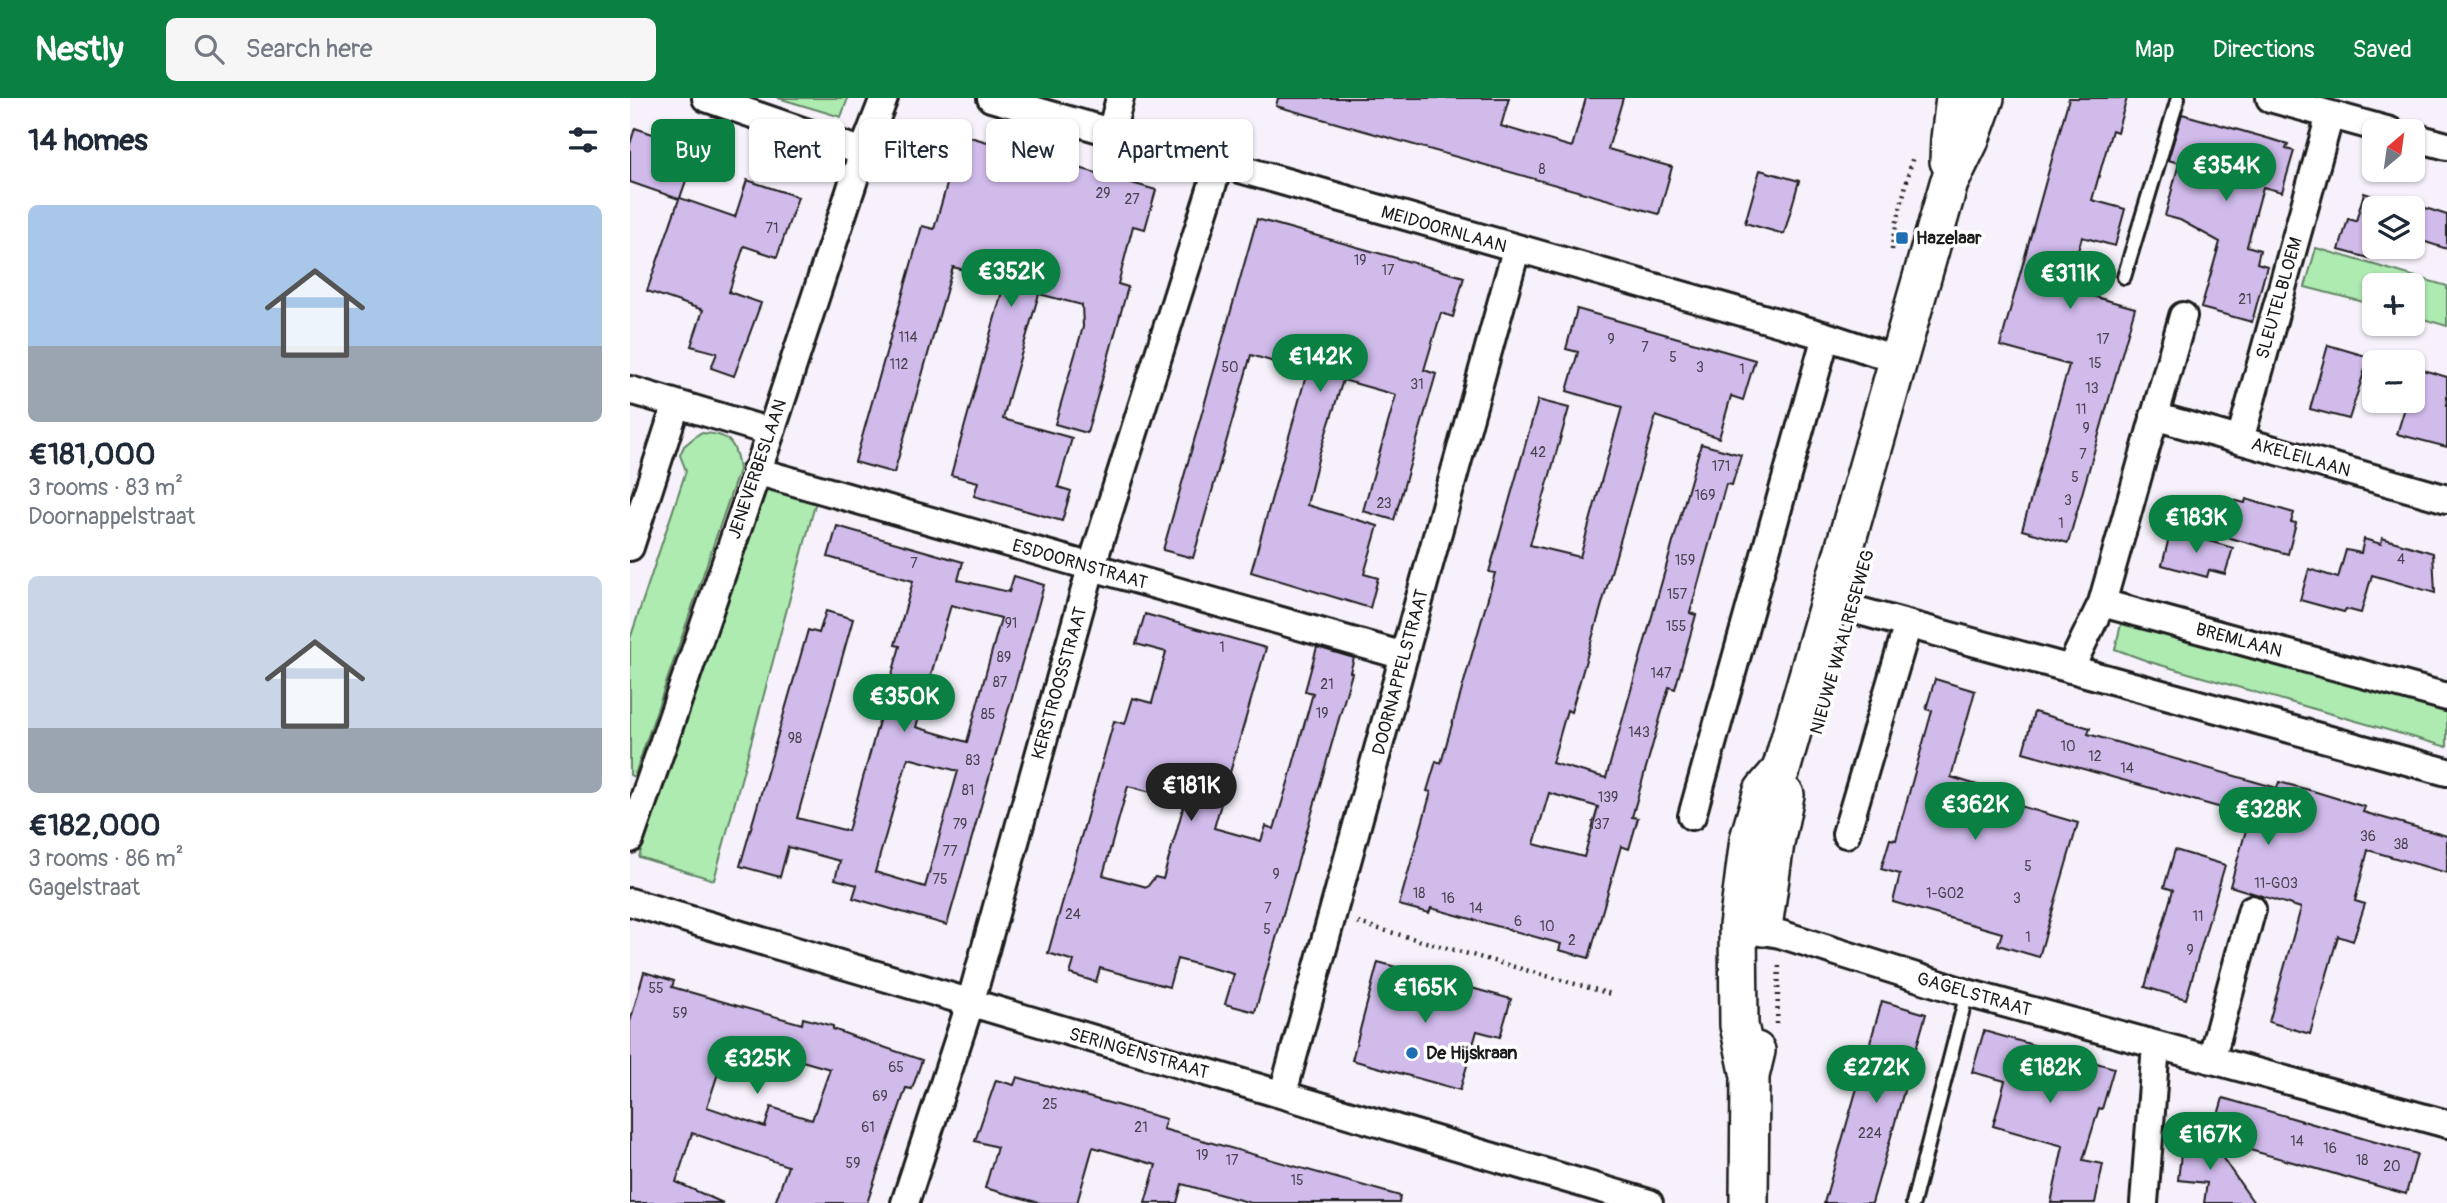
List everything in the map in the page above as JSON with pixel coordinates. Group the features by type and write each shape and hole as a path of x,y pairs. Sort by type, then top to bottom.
{"street":[{"path":"706,98 859,151"},
{"name":"JENEVERBESLAAN","path":"876,119 884,98"},
{"name":"MEIDOORNLAAN","path":"991,98 1093,128"},
{"path":"1115,119 1120,98"},
{"name":"NIEUWE WAALRESEWEG","path":"1949,183 1950,139 1955,98"},
{"name":"NIEUWE WAALRESEWEG","path":"1749,1203 1750,1076 1739,1025 1760,930 1749,839 1763,791 1781,769 1949,183 1969,142 1985,98"},
{"path":"2270,98 2303,102 2330,116 2362,124"},
{"name":"SLEUTELBLOEM","path":"2240,440 2330,116"},
{"path":"2426,140 2447,146"},
{"name":"JENEVERBESLAAN","path":"630,839 771,432 859,164"},
{"name":"MEIDOORNLAAN","path":"1253,174 1826,336 1898,360"},
{"name":"KERSTROOSSTRAAT","path":"905,1203 970,1004 1091,568 1213,182"},
{"name":"DOORNAPPELSTRAAT","path":"1283,1093 1516,250"},
{"path":"2070,669 2102,603 2183,316"},
{"path":"1692,816 1826,336"},
{"path":"630,390 771,432"},
{"path":"630,547 676,405"},
{"name":"AKELEILAAN","path":"2154,416 2447,499"},
{"name":"ESDOORNSTRAAT","path":"756,471 1404,656"},
{"path":"1830,603 2447,772"},
{"name":"BREMLAAN","path":"2102,603 2447,697"},
{"path":"1846,834 1908,624"},
{"name":"SERINGENSTRAAT","path":"630,902 1649,1203"},
{"path":"2211,1060 2252,909"},
{"name":"GAGELSTRAAT","path":"1760,930 1968,993 2447,1124"},
{"path":"2144,1203 2156,1045"}],"lane":[{"path":"2124,277 2178,98"},
{"path":"1913,1203 1968,993"}],"path":[{"path":"1333,916 1611,994"},
{"path":"1760,930 1777,1028"}],"green space":[{"path":"778,98 848,98 841,117"},
{"path":"2316,248 2402,273 2362,273 2362,302 2305,287"},
{"path":"2425,280 2447,286 2447,326 2425,320"},
{"path":"700,433 718,435 729,441 736,452 739,470 634,777 630,775 630,639 686,471 680,455 684,446"},
{"path":"766,486 816,501 714,880 639,857 690,696"},
{"path":"2122,620 2447,708 2447,747 2150,662 2115,649"}],"building":[{"path":"1278,98 1509,98 1501,126 1572,147 1586,98 1623,98 1608,149 1672,167 1659,214 1276,106"},
{"path":"2069,98 2127,98 2117,132 2112,130 2092,200 2125,209 2115,246 2082,237 2067,289 2135,308 2068,543 2022,530 2069,365 2000,346"},
{"path":"2182,114 2288,144 2286,149 2294,151 2282,192 2263,187 2247,246 2260,250 2257,263 2267,266 2252,322 2201,308 2220,242 2180,220 2165,216 2179,163 2168,160"},
{"path":"635,128 651,133 651,182 686,182 680,198 735,217 747,180 798,197 777,257 744,246 729,292 761,303 734,376 711,368 717,353 691,346 703,310 647,291 679,199 630,182 630,144"},
{"path":"972,138 986,142 986,182 1079,182 1079,168 1093,172 1093,182 1128,182 1156,190 1145,229 1133,226 1118,284 1128,287 1087,433 1055,424 1083,327 1082,305 1039,294 1010,392 1003,419 1072,438 1058,487 1071,491 1062,521 974,496 978,482 951,475 1005,281 953,267 894,473 855,462 922,226 934,229 948,182 972,182"},
{"path":"1760,170 1799,181 1784,234 1745,223"},
{"path":"2362,200 2362,256 2339,250 2348,219 2356,221"},
{"path":"2425,208 2447,215 2447,249 2425,242"},
{"path":"1257,219 1464,277 1453,317 1441,313 1424,370 1436,374 1394,520 1363,511 1396,395 1343,380 1319,455 1307,505 1378,526 1364,574 1378,578 1370,608 1251,572 1307,372 1251,355 1193,558 1163,550"},
{"path":"1577,309 1755,360 1743,400 1731,396 1719,438 1656,416 1571,712 1567,710 1552,763 1606,778 1701,444 1741,455 1732,485 1726,484 1690,613 1696,615 1675,689 1669,687 1632,817 1638,818 1629,849 1621,846 1589,958 1559,950 1561,944 1431,908 1429,913 1399,905 1431,792 1427,791 1436,761 1441,763 1495,573 1489,572 1538,400 1569,408 1530,545 1580,557 1622,407 1567,391 1578,352 1566,349","holes":["1549,793 1598,807 1584,857 1534,844"]},
{"path":"2328,345 2362,355 2362,379 2349,419 2310,409"},
{"path":"2425,371 2447,377 2447,447 2397,434 2403,413 2425,413"},
{"path":"2229,499 2245,503 2246,499 2294,513 2291,522 2296,523 2288,554 2219,535"},
{"path":"837,526 963,562 958,580 1009,592 1014,576 1044,585 947,925 853,898 857,885 835,879 840,861 788,847 780,877 740,866 808,630 819,633 826,611 853,619 797,818 848,831 856,803 900,646 895,645 913,581 828,557","holes":["951,605 1001,618 967,742 916,727","908,758 958,771 925,887 875,872"]},
{"path":"2171,530 2233,548 2225,574 2209,570 2207,577 2162,565"},
{"path":"2382,538 2433,553 2435,593 2372,575 2361,613 2346,609 2344,612 2300,600 2309,569 2338,578 2346,550 2361,553 2364,539 2381,544"},
{"path":"1145,614 1266,648 1214,828 1261,841 1266,826 1274,829 1289,779 1313,693 1305,691 1317,647 1354,658 1350,672 1352,673 1255,1012 1225,1004 1234,974 1177,959 1169,987 1100,968 1096,982 1070,974 1074,961 1048,953 1114,721 1125,724 1133,698 1152,703 1166,652 1136,644","holes":["1128,786 1185,801 1163,879 1155,877 1147,887 1103,875"]},
{"path":"1935,679 1975,691 1951,777 2022,799 2020,806 2078,823 2039,957 1998,945 2002,933 1893,902 1900,874 1881,869 1890,839 1896,840 1932,711 1926,709"},
{"path":"2034,712 2090,728 2088,734 2277,788 2279,782 2313,791 2365,807 2363,812 2447,836 2447,873 2368,850 2355,901 2365,904 2353,941 2338,936 2310,1034 2269,1022 2301,908 2230,886 2250,816 2023,752"},
{"path":"2175,850 2225,865 2186,999 2145,987 2173,890 2164,887"},
{"path":"1378,962 1511,999 1500,1037 1477,1031 1460,1090 1352,1060"},
{"path":"644,972 674,981 672,987 802,1024 803,1018 833,1026 833,1029 922,1060 912,1089 906,1088 867,1203 775,1203 788,1166 692,1133 676,1182 723,1203 630,1203 630,1022","holes":["729,1040 830,1069 812,1120 771,1107 765,1127 707,1107"]},
{"path":"1882,1001 1926,1014 1872,1203 1824,1203"},
{"path":"1984,1031 2114,1068 2083,1160 2103,1164 2095,1203 2051,1203 2063,1146 1993,1126 2005,1081 1972,1072"},
{"path":"1017,1077 1166,1119 1163,1129 1400,1196 1399,1203 1251,1203 1182,1184 1177,1203 1145,1203 1156,1165 1093,1147 1077,1203 1040,1203 985,1188 997,1147 975,1141 996,1080 1014,1085"},
{"path":"2223,1098 2417,1154 2406,1194 2211,1139"},
{"path":"2183,1137 2210,1140 2254,1203 2204,1203 2207,1183 2178,1180"}],"place":[{"name":"Hazelaar","path":"1902,238"},
{"name":"De Hijskraan","path":"1412,1053"}]}
